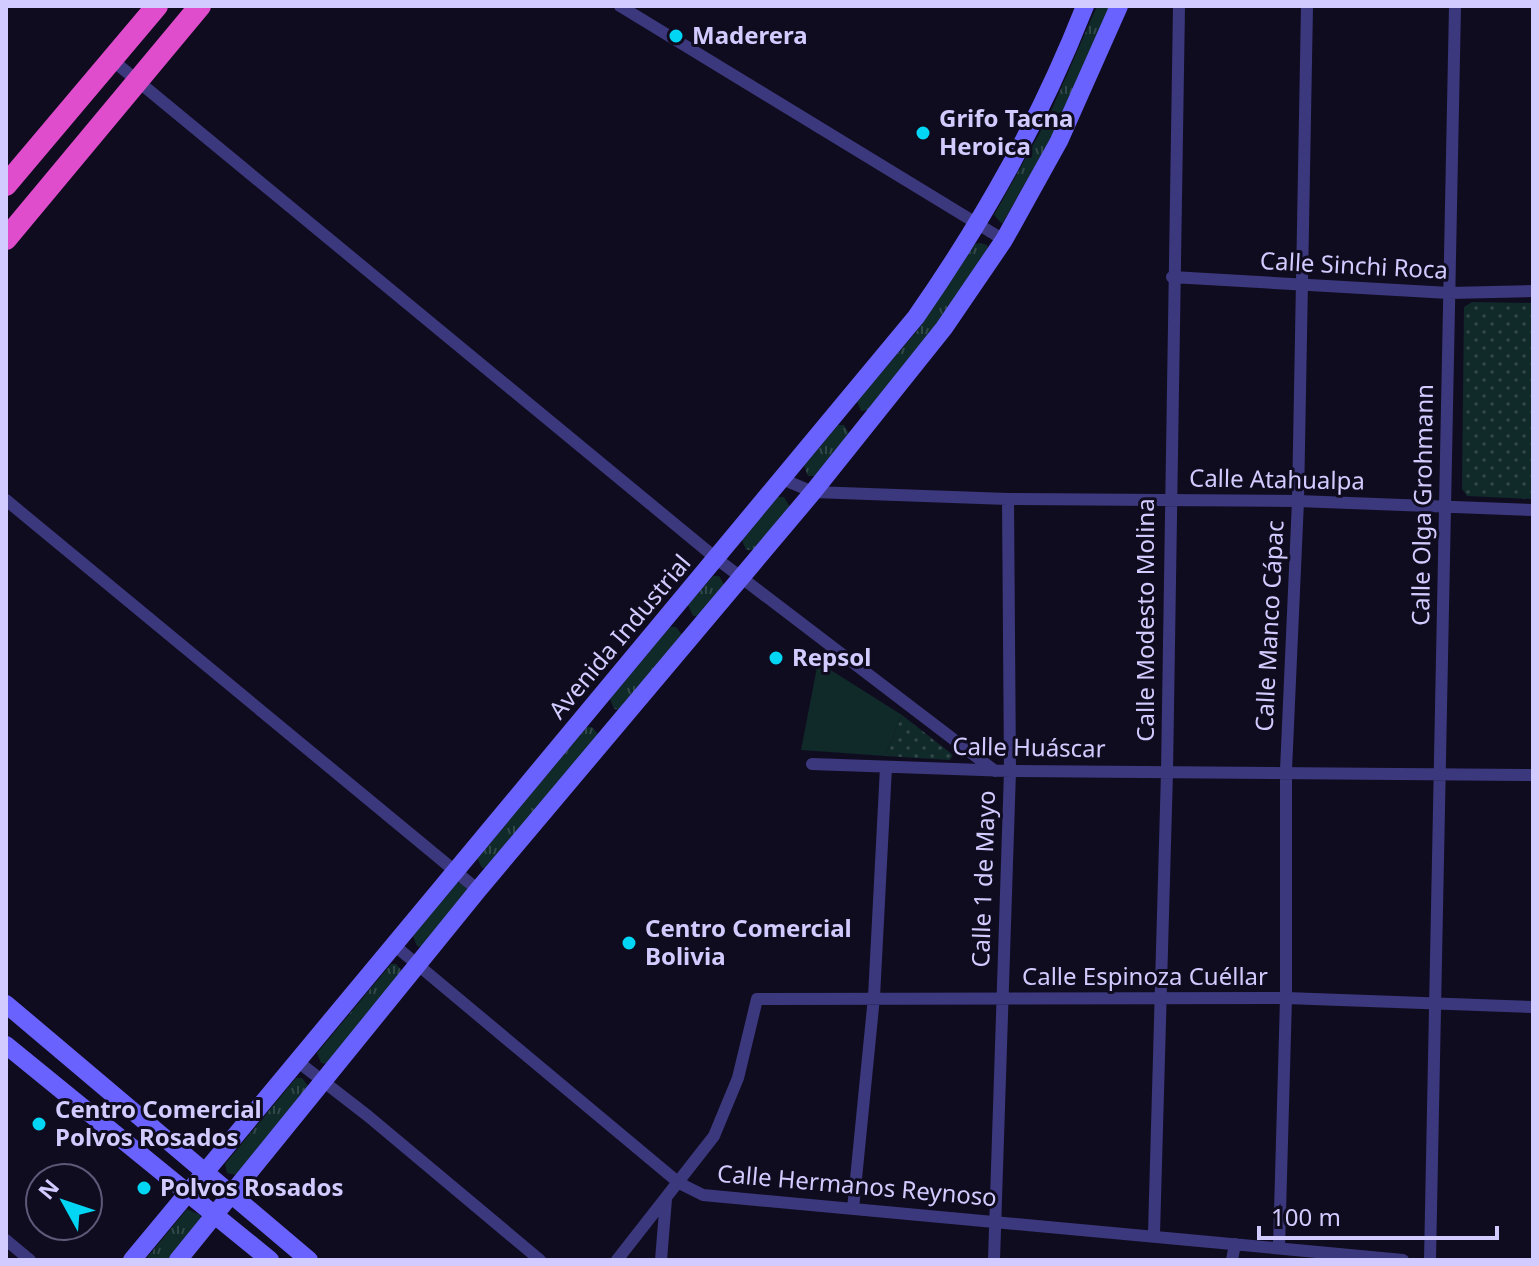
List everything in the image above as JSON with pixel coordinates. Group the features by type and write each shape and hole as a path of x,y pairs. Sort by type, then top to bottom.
{"highway":[{"path":"6,185 157,6"},
{"path":"6,239 200,6"}],"main road":[{"name":"Avenida Industrial","path":"132,1260 916,317 978,223 1031,132 1085,6"},
{"path":"178,1260 478,890 813,492 944,328 1004,240 1059,141 1119,6"},
{"path":"840,409 863,429"},
{"path":"593,707 616,727"},
{"path":"6,1004 309,1260"},
{"path":"6,1045 270,1260"}],"street":[{"path":"620,6 1004,240"},
{"name":"Calle Modesto Molina","path":"1154,1234 1167,772 1172,277 1179,6"},
{"name":"Calle Manco Cápac","path":"1279,1248 1286,998 1286,770 1298,501 1307,6"},
{"name":"Calle Olga Grohmann","path":"1430,1260 1455,6"},
{"path":"111,59 717,559 995,771"},
{"name":"Calle Sinchi Roca","path":"1172,277 1301,287 1449,293 1533,291"},
{"name":"Calle Atahualpa","path":"782,479 813,492 1008,499 1298,501 1533,510"},
{"name":"Calle 1 de Mayo","path":"994,1260 1010,771 1008,499"},
{"path":"6,500 478,890"},
{"name":"Calle Huáscar","path":"812,764 995,771 1286,770 1533,775"},
{"path":"853,1209 874,997 886,767"},
{"name":"Calle Hermanos Reynoso","path":"394,945 679,1183 703,1195 1154,1234 1403,1260"},
{"name":"Calle Espinoza Cuéllar","path":"679,1183 714,1136 738,1078 757,999 1286,998 1533,1007"},
{"path":"297,1061 368,1116 540,1260"},
{"path":"617,1260 679,1183"},
{"path":"661,1260 667,1198"},
{"path":"6,1240 30,1260"},
{"path":"1232,1260 1235,1244"}],"green space":[{"path":"1097,6 1111,6 1059,124 1002,224 994,215 1048,118"},
{"path":"975,244 987,245 989,252 948,314 869,410 861,411 857,401 917,331"},
{"path":"1472,302 1533,303 1533,499 1467,496 1462,489 1464,307"},
{"path":"838,425 844,425 850,435 816,476 808,476 804,466"},
{"path":"778,497 784,497 790,507 753,550 746,550 742,540"},
{"path":"713,576 719,576 725,586 700,616 693,616 688,605"},
{"path":"670,627 676,627 683,636 621,710 614,709 610,699"},
{"path":"818,662 902,715 885,756 801,750"},
{"path":"902,715 953,755 950,760 885,756"},
{"path":"587,727 592,727 599,735 488,869 482,868 477,858"},
{"path":"456,883 462,883 469,892 424,947 417,946 413,936"},
{"path":"391,964 396,964 403,972 328,1064 321,1063 317,1053"},
{"path":"296,1078 302,1078 309,1087 236,1175 227,1173 225,1164"},
{"path":"187,1209 200,1215 201,1220 168,1260 145,1260"}],"place":[{"name":"Maderera","path":"676,36"},
{"name":"Grifo Tacna Heroica","path":"923,133"},
{"name":"Repsol","path":"776,658"},
{"name":"Centro Comercial Bolivia","path":"629,943"},
{"name":"Centro Comercial Polvos Rosados","path":"39,1124"},
{"name":"Polvos Rosados","path":"144,1188"}]}
